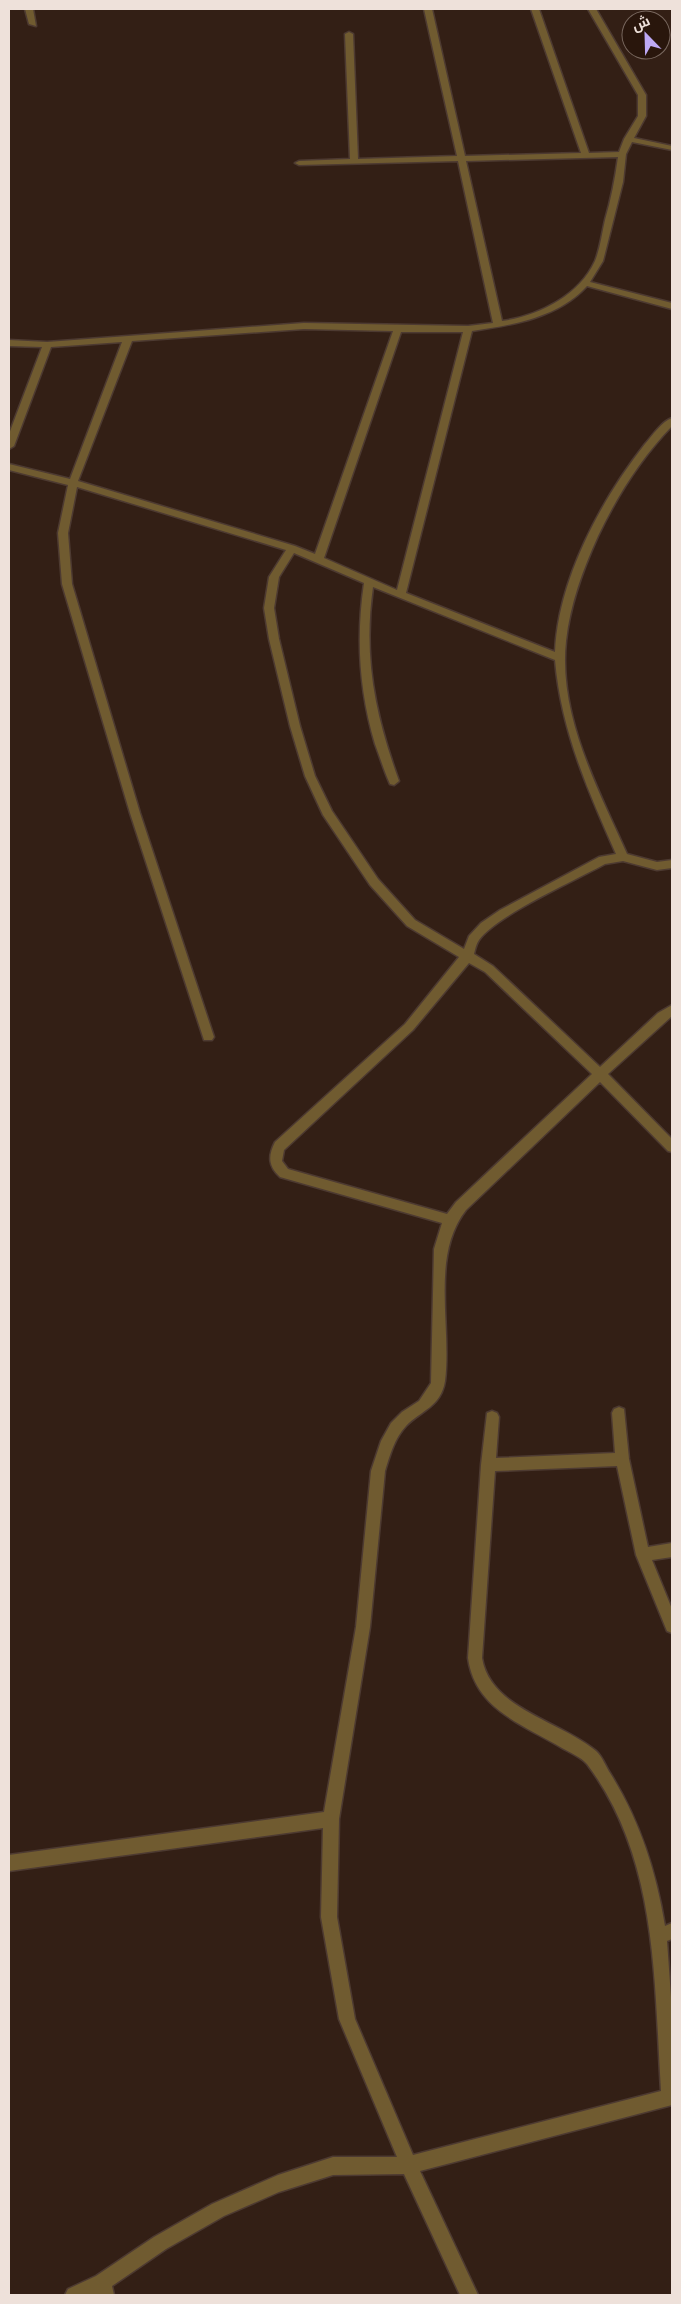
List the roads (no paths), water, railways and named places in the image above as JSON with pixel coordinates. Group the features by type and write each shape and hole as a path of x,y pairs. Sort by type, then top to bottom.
{"street":[{"path":"29,9 33,24"},
{"path":"428,9 498,325"},
{"path":"534,9 586,155"},
{"path":"9,343 47,345 304,326 398,330 468,329 498,325 536,315 562,302 576,293 599,261 605,245 619,182 622,154 628,139 642,116 642,95 592,9"},
{"path":"349,34 354,162"},
{"path":"628,139 672,148"},
{"path":"299,163 461,160 622,154"},
{"path":"585,283 672,306"},
{"path":"401,595 468,329"},
{"path":"319,558 398,330"},
{"path":"128,339 73,483 63,533 68,584 135,813 208,1037"},
{"path":"9,446 47,345"},
{"path":"623,857 588,777 577,744 567,711 560,658 567,606 585,552 607,509 633,469 672,421"},
{"path":"9,467 73,483 292,548 319,558 401,595 560,658"},
{"path":"292,548 274,577 269,608 294,726 310,776 340,833 374,882 411,923 450,948 468,955 489,969 601,1075 672,1147"},
{"path":"369,581 364,612 362,645 365,678 380,747 394,781"},
{"path":"450,1220 284,1173 276,1165 274,1156 280,1146 409,1027 468,955 473,939 485,926 504,913 603,860 623,857 657,866 672,864"},
{"path":"469,2295 409,2165 348,2019 329,1917 331,1819 363,1628 378,1471 384,1448 396,1428 408,1415 422,1408 432,1396 438,1383 440,1249 450,1220 461,1206 662,1016 672,1010"},
{"path":"618,1414 622,1459 643,1555 672,1626"},
{"path":"74,2295 103,2289 160,2243 218,2210 278,2184 333,2166 409,2165 671,2097 666,1934 637,1841 616,1797 591,1757 495,1699 484,1688 477,1673 475,1658 492,1417"},
{"path":"488,1465 622,1459"},
{"path":"643,1555 672,1550"},
{"path":"9,1863 331,1819"}]}
